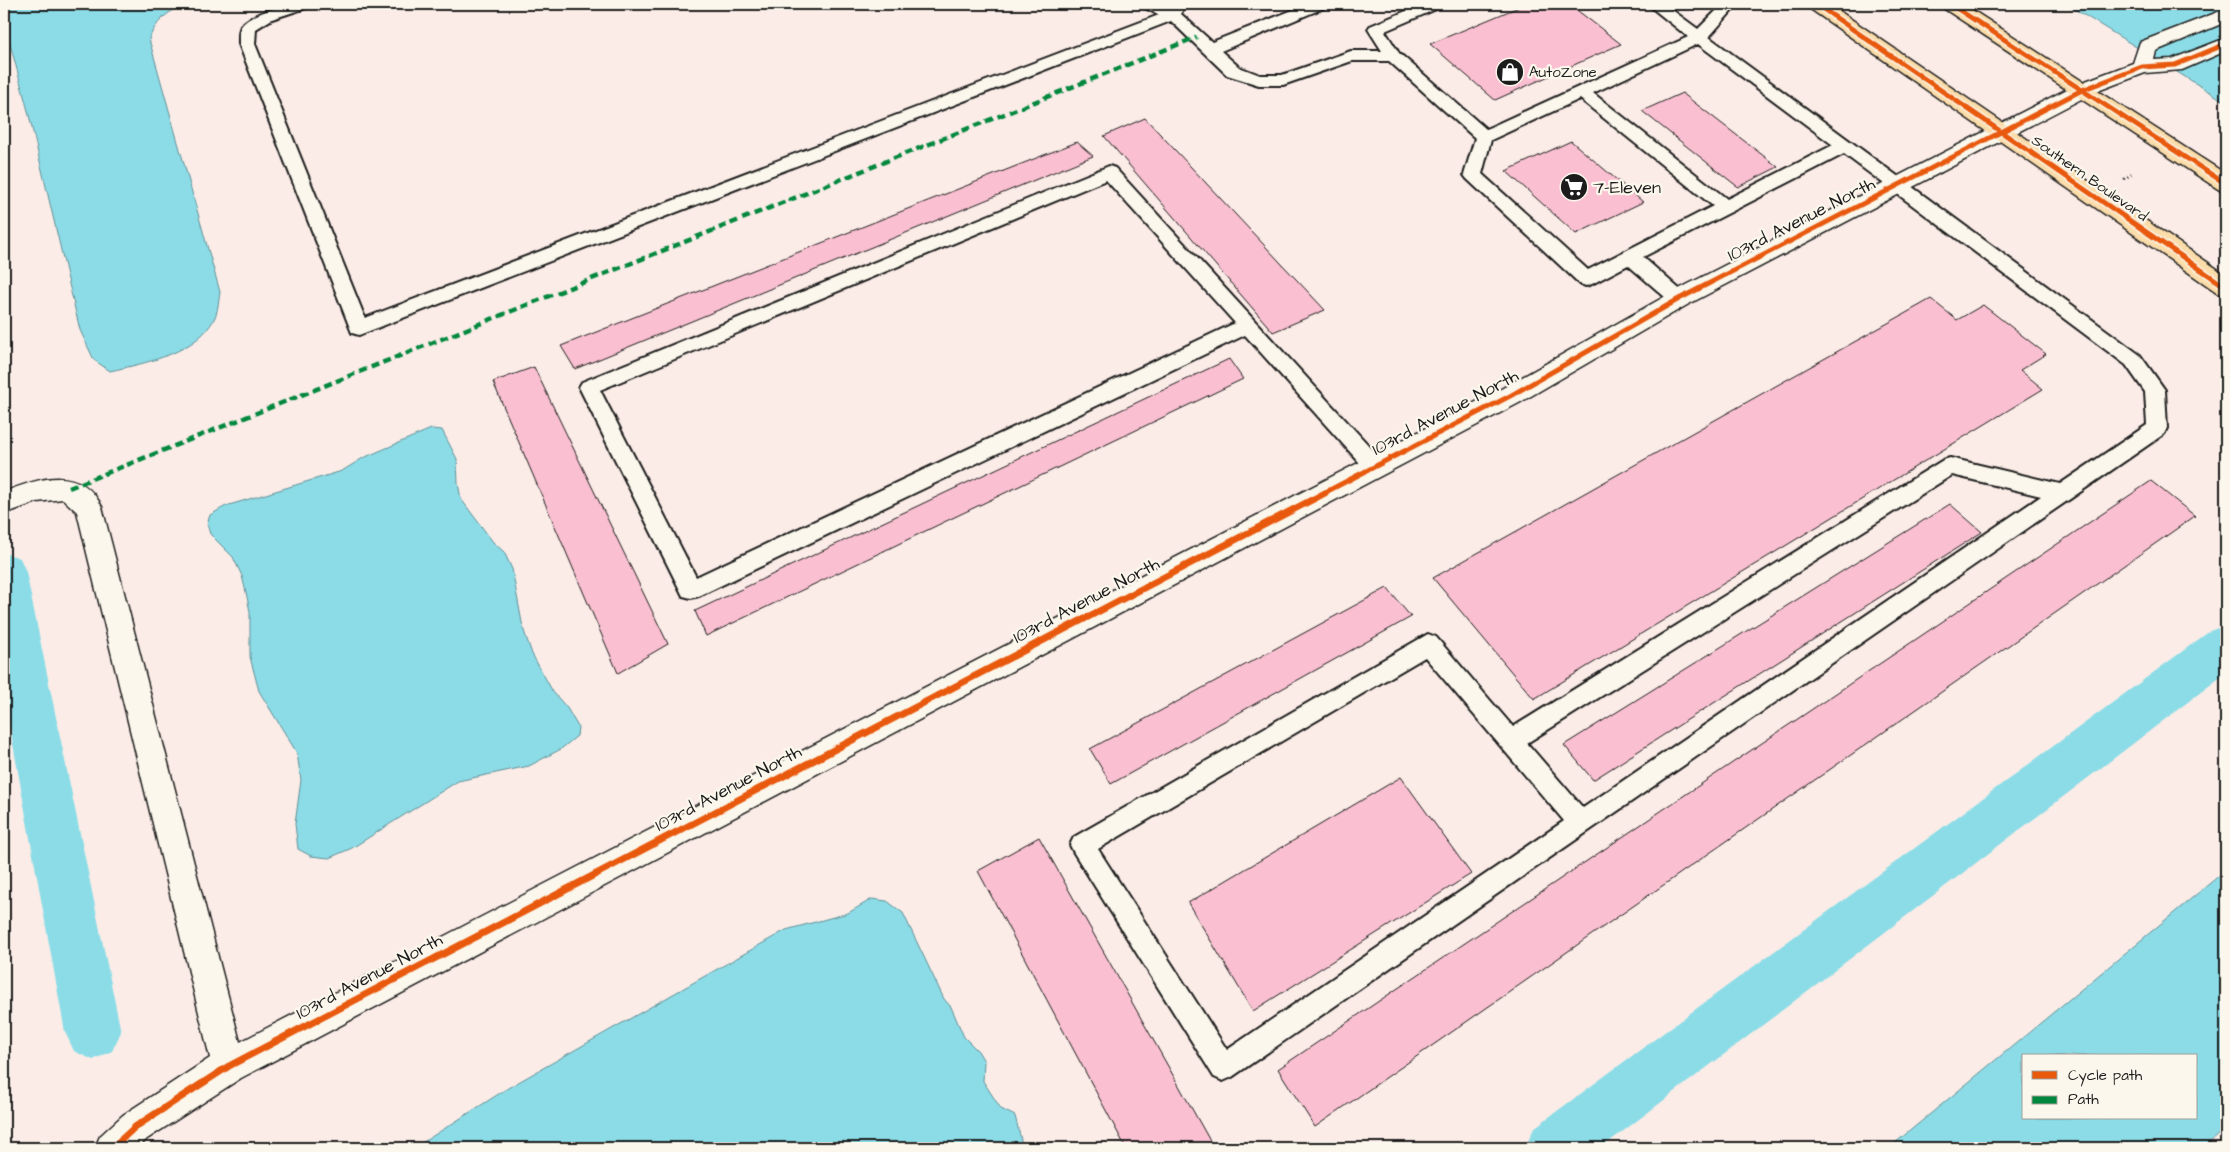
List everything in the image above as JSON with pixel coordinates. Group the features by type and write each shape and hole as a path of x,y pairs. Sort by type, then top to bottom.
{"highway":[{"name":"Southern Boulevard","path":"1816,4 2226,287"},
{"path":"1950,4 2226,184"}],"street":[{"path":"2142,67 2147,47 2226,15"},
{"name":"103rd Avenue North","path":"112,1148 135,1127 229,1066 1510,396 1679,299 2082,90 2142,67 2174,65 2226,44"},
{"path":"4,503 35,491 69,488 89,507 229,1066"}],"lane":[{"path":"304,4 267,16 248,27 248,44 360,328 1175,9"},
{"path":"1148,4 1175,9 1210,49 1233,71 1260,80 1283,80 1351,56 1393,56"},
{"path":"1210,49 1321,4"},
{"path":"1436,4 1376,29 1393,56 1484,137"},
{"path":"1581,823 1428,644 1082,845 1223,1068 1581,823 2064,492 2158,428 2155,390 2133,360 1654,4"},
{"path":"1731,4 1700,37 1484,137 1473,175 1586,279 1845,146"},
{"path":"1582,92 1726,207"},
{"path":"1248,326 691,589 589,387 1109,172 1375,466"},
{"path":"1630,256 1679,299"},
{"path":"1511,742 1950,466 2064,492"}],"water":[{"path":"4,4 183,4 163,18 155,27 149,39 220,292 216,315 208,328 198,339 185,347 155,360 110,371 94,360 80,330 28,111 4,21"},
{"path":"2066,4 2226,4 2226,102"},
{"path":"431,429 442,430 457,459 461,499 493,542 504,552 512,569 523,628 532,654 553,692 567,708 578,727 577,736 561,749 529,766 458,781 352,848 329,858 311,856 298,849 295,824 301,780 297,753 259,691 250,657 250,612 242,576 233,557 210,534 207,524 210,515 226,506 342,471 363,458"},
{"path":"2226,870 2226,1127 2204,1148 1889,1148"},
{"path":"872,899 887,901 903,913 944,999 951,1007 964,1037 978,1051 984,1061 983,1081 1001,1109 1015,1116 1023,1148 414,1148 508,1088 786,930 848,913"}],"building":[{"name":"AutoZone","path":"1526,4 1569,4 1621,44 1495,100 1430,44"},
{"path":"1682,93 1778,167 1738,187 1642,111"},
{"path":"1145,118 1325,310 1273,332 1104,136"},
{"name":"7-Eleven","path":"1571,141 1643,202 1576,234 1506,171"},
{"path":"1077,142 1093,156 575,369 561,346"},
{"path":"1931,299 1957,320 1983,305 2046,354 2020,370 2043,389 1534,699 1433,578"},
{"path":"1229,359 1243,379 706,636 695,611"},
{"path":"534,367 668,644 618,673 493,382"},
{"path":"2151,481 2195,516 1315,1127 1278,1069"},
{"path":"1950,504 1982,532 1593,780 1564,745"},
{"path":"1387,588 1411,617 1111,784 1090,749"},
{"path":"1401,777 1471,874 1253,1011 1188,903"},
{"path":"1039,837 1214,1148 1126,1148 978,871"}],"waterway":[{"path":"4,572 93,1032"},
{"path":"1554,1148 2226,646"}],"marked path":[{"path":"69,488 1197,37"}],"cycle path":[{"path":"1816,4 2226,287"},
{"path":"1950,4 2226,184"},
{"path":"112,1148 135,1127 229,1066 1510,396 1679,299 2082,90 2142,67 2175,65 2226,44"}],"place":[{"name":"AutoZone","path":"1510,72"},
{"name":"7-Eleven","path":"1574,187"}]}
